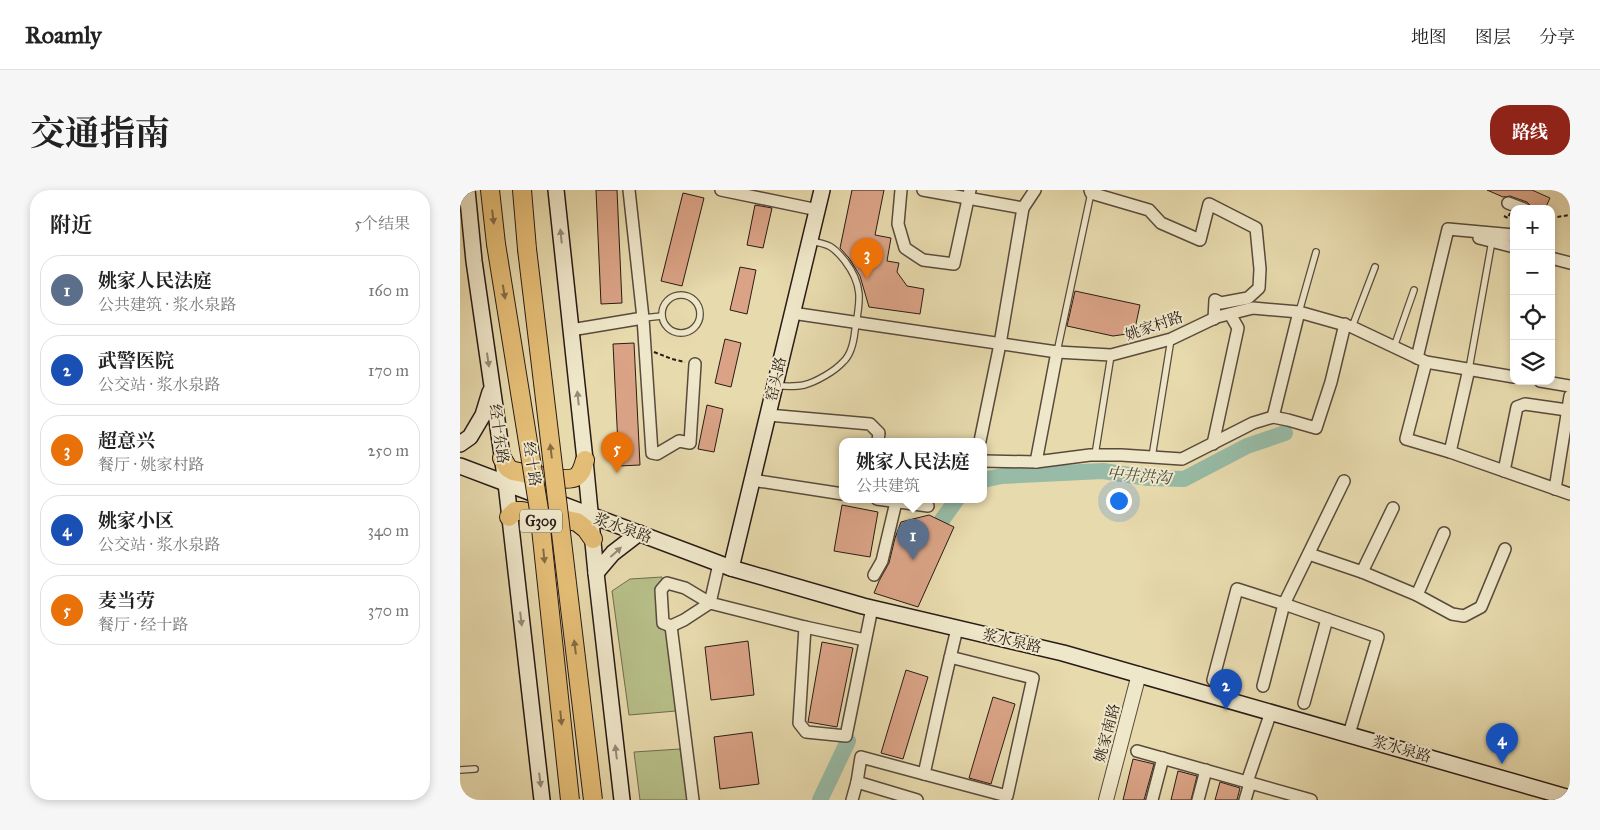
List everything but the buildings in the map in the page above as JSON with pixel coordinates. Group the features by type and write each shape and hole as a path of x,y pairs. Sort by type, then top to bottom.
{"highway":[{"name":"经十路","path":"490,190 496,244 539,510 570,800"},
{"name":"经十路","path":"522,190 527,249 593,800"},
{"path":"502,458 508,468 513,471 568,480 577,476 582,470 585,460"},
{"path":"509,517 515,511 522,511 577,522 586,529 593,539"}],"main road":[{"path":"460,444 470,437 483,415 491,385 474,261 465,212 467,190"},
{"path":"556,190 622,800"},
{"name":"窑头路","path":"725,566 752,480 822,190"},
{"name":"经十东路","path":"491,385 506,483"},
{"name":"浆水泉路","path":"460,466 725,566 872,608 1063,653 1570,798"},
{"name":"经十路","path":"506,483 542,800"},
{"path":"596,573 613,553 639,533"}],"street":[{"path":"629,190 643,318 652,453 658,454 679,441 690,443 695,364"},
{"path":"721,190 818,210"},
{"path":"901,190 898,224 905,248 923,260 954,264 969,194"},
{"path":"924,190 969,194 1023,208"},
{"path":"981,438 1000,344 1023,208 1035,190"},
{"path":"1091,191 1149,210 1161,223 1200,240 1209,204 1256,228 1260,269 1259,288 1248,298 1221,303 1215,300 1214,319"},
{"path":"1508,203 1513,205"},
{"path":"1448,229 1510,236"},
{"path":"1448,229 1510,246"},
{"path":"1448,229 1406,439 1450,452 1570,494"},
{"path":"1555,259 1570,263"},
{"name":"姚家村路","path":"792,313 1057,352 1111,355 1170,339 1214,319 1253,308 1299,312 1349,326 1422,360 1510,376"},
{"path":"1273,417 1299,312"},
{"path":"1213,444 1238,328 1230,314"},
{"path":"571,330 643,318"},
{"path":"987,461 1036,462 1095,455 1182,459 1253,423 1273,417 1316,428 1349,326"},
{"path":"1036,462 1057,352"},
{"path":"1450,452 1470,369"},
{"path":"1555,384 1570,386"},
{"path":"1555,489 1570,396"},
{"path":"1504,471 1517,407 1525,404 1567,410"},
{"path":"768,415 870,424 879,433 878,438"},
{"path":"752,480 839,493"},
{"path":"1263,686 1284,604 1344,481"},
{"path":"874,575 882,560 896,503"},
{"path":"904,503 928,506"},
{"path":"1362,572 1393,508"},
{"path":"1417,595 1444,532"},
{"path":"1309,554 1362,572 1417,595 1452,614 1464,616 1481,607 1505,548"},
{"path":"725,566 710,603 671,626 663,623 661,590 667,583 686,588 710,603 865,640"},
{"path":"1213,680 1237,590 1327,618 1378,637 1350,734"},
{"path":"805,626 800,723 806,732 846,736 872,608"},
{"path":"1304,703 1327,618"},
{"path":"671,626 693,800"},
{"path":"924,774 957,628"},
{"path":"852,800 861,757 1013,798 1033,678 950,657"},
{"name":"姚家南路","path":"1106,800 1139,674"},
{"path":"1245,800 1248,782 1271,712"},
{"path":"1137,750 1248,782 1291,797 1311,800"},
{"path":"1152,800 1164,758"},
{"path":"1198,800 1206,770"},
{"path":"857,782 901,798 917,800"}],"lane":[{"path":"1057,352 1091,191"},
{"path":"775,386 803,385 830,373 845,361 853,342 857,323 859,293 856,276 837,251 826,244 810,241"},
{"path":"1470,369 1492,241"},
{"path":"1299,312 1316,252"},
{"path":"1349,326 1375,267"},
{"path":"1394,346 1414,290"},
{"path":"681,295 693,300 700,310 698,323 694,328 683,333 667,327 662,316 669,299 681,295"},
{"path":"643,318 662,316"},
{"path":"1152,458 1170,339"},
{"path":"1095,455 1111,355"},
{"path":"460,770 474,769"}],"path":[{"path":"1555,217 1570,215"},
{"path":"645,347 672,360 695,364"}],"green space":[{"path":"662,577 676,711 629,715 612,591 630,579"},
{"path":"680,749 688,800 640,800 634,752"}],"waterway":[{"name":"中井洪沟","path":"987,479 1002,476 1103,471 1148,478 1184,479 1247,446 1285,433"},
{"name":"中井洪沟","path":"942,520 954,503"},
{"name":"中井洪沟","path":"820,800 848,741"}],"place":[{"name":"超意兴","path":"867,279"},
{"name":"麦当劳","path":"617,473"},
{"name":"姚家人民法庭","path":"913,560"},
{"name":"武警医院","path":"1226,710"},
{"name":"姚家小区","path":"1502,764"}]}
